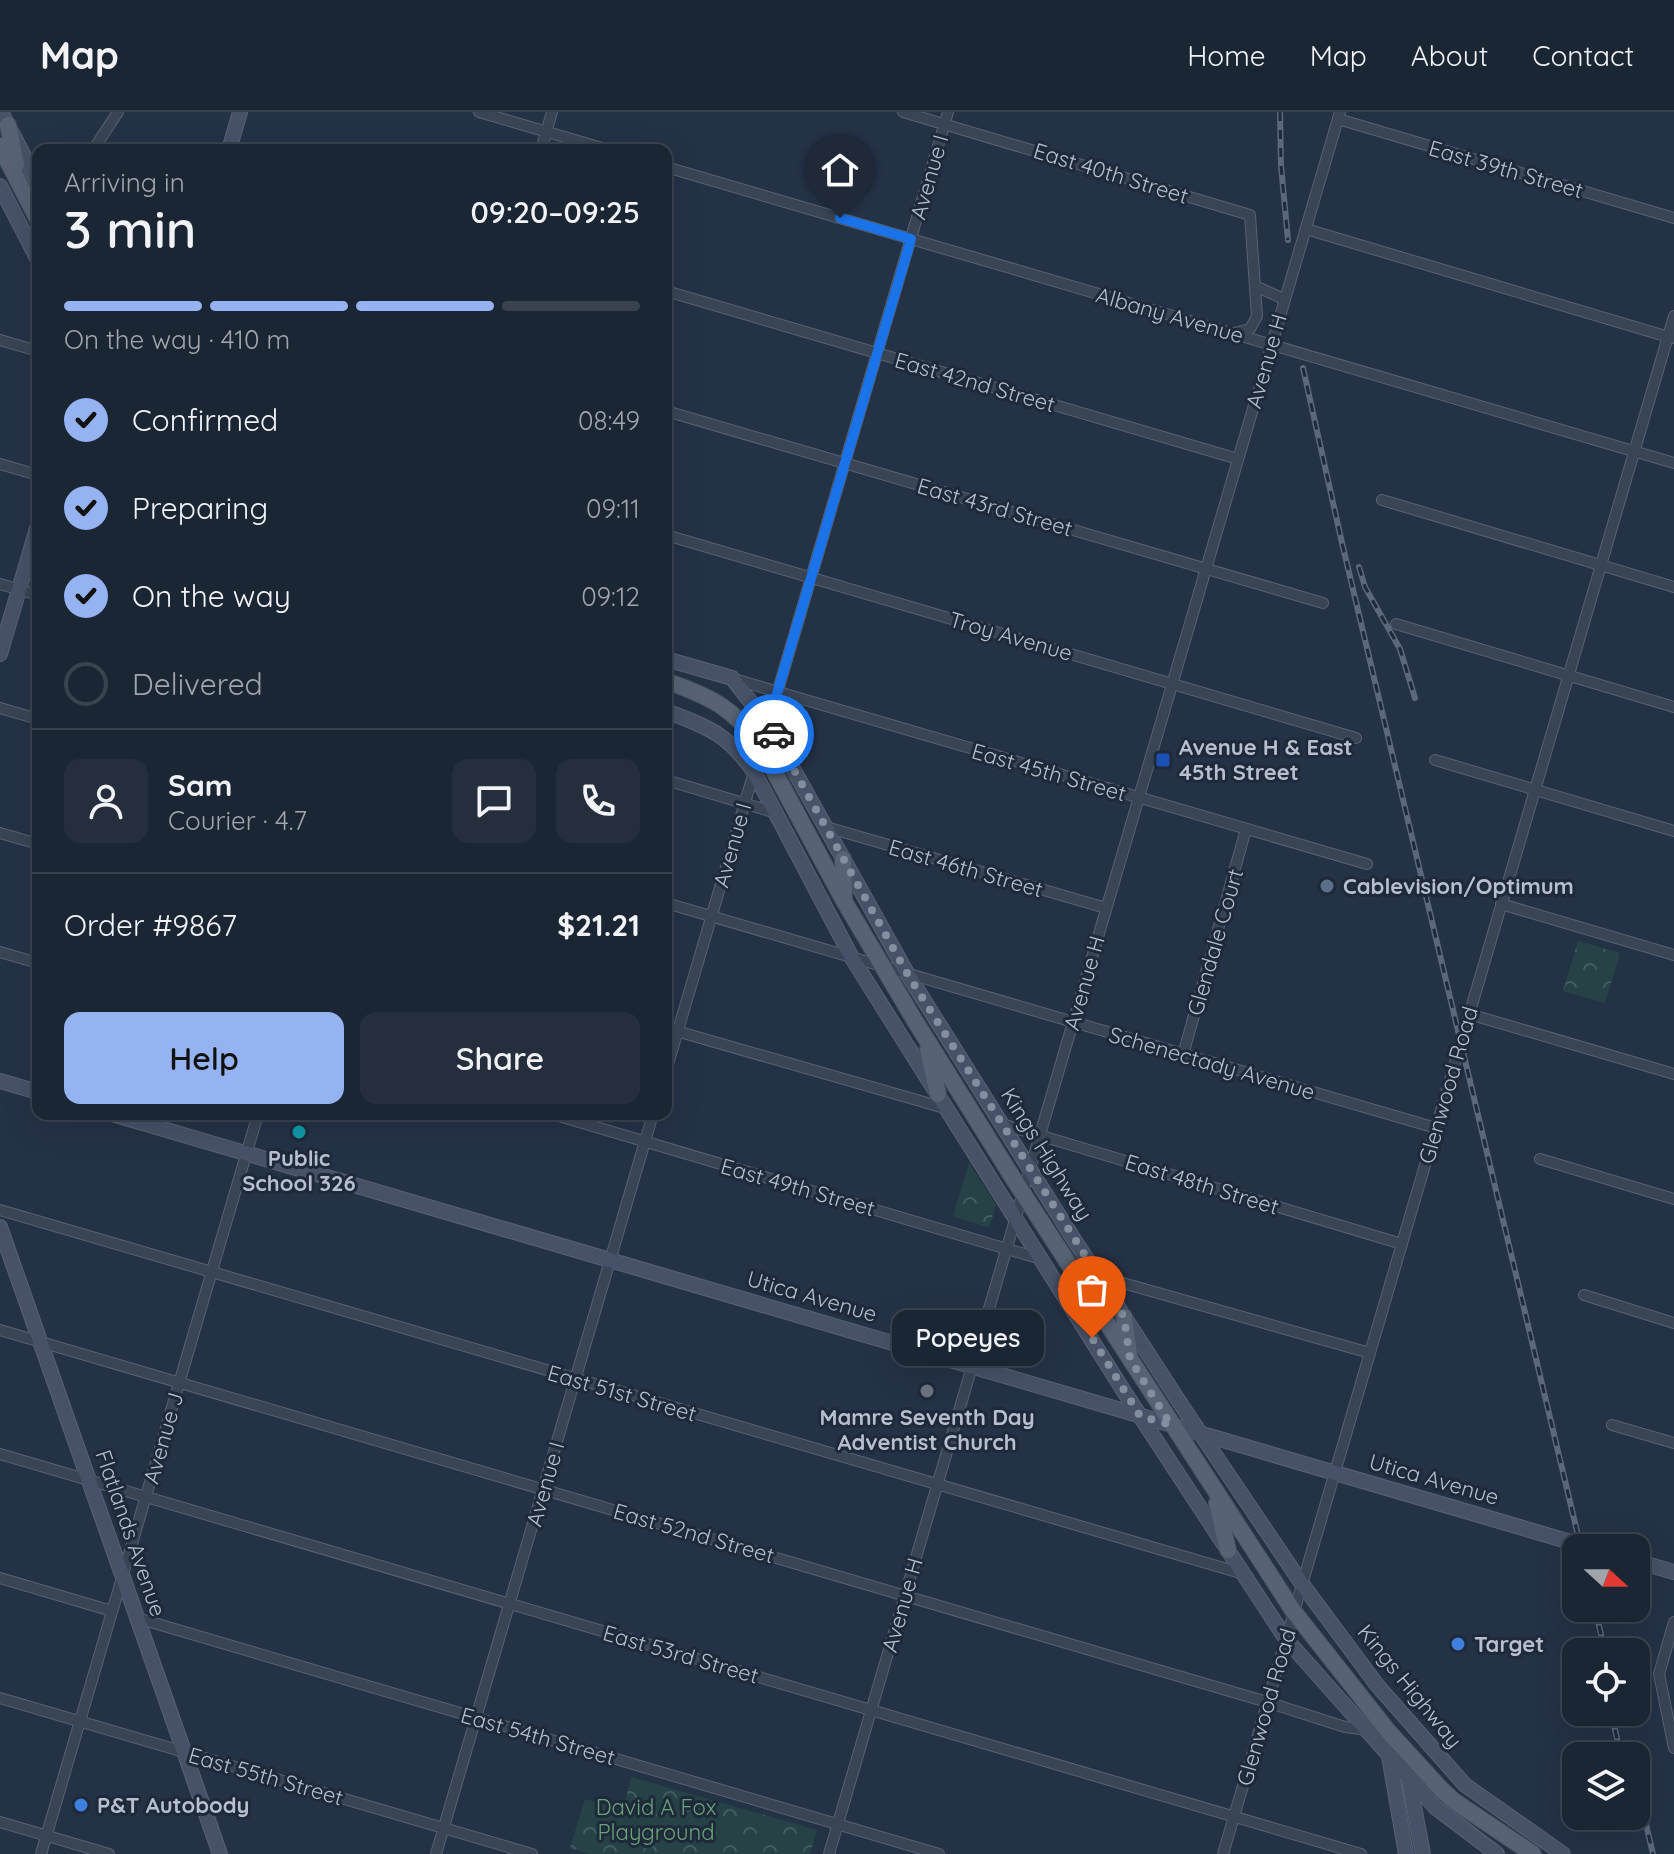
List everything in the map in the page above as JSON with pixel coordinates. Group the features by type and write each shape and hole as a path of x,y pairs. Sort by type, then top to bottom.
{"main road":[{"path":"5,119 20,182"},
{"path":"0,146 32,207"},
{"name":"Kings Highway","path":"672,683 722,705 747,726 844,901 924,1036 1171,1425 1294,1612 1388,1731 1454,1801 1533,1854"},
{"path":"843,859 844,901"},
{"path":"924,1036 938,1094"},
{"path":"1124,1317 1130,1359"},
{"path":"1214,1490 1228,1550"}],"street":[{"path":"97,144 118,112"},
{"path":"231,144 240,112"},
{"path":"479,112 588,144"},
{"path":"543,144 552,112"},
{"name":"East 40th Street","path":"903,112 1250,215 1255,323 1250,329 1232,333"},
{"name":"Avenue I","path":"672,1051 948,112"},
{"name":"East 39th Street","path":"1339,116 1674,218"},
{"name":"Avenue H","path":"829,1854 1339,116"},
{"path":"5,119 32,171"},
{"name":"Albany Avenue","path":"672,169 1674,463"},
{"path":"0,186 32,248"},
{"path":"1306,229 1671,337"},
{"path":"1255,286 1284,299"},
{"name":"East 42nd Street","path":"672,293 1238,459"},
{"name":"Glenwood Road","path":"1223,1854 1634,451 1671,337 1674,316"},
{"path":"0,340 32,349"},
{"name":"East 43rd Street","path":"672,413 1323,603"},
{"path":"0,464 32,473"},
{"path":"1382,500 1674,587"},
{"name":"Troy Avenue","path":"672,537 1356,738"},
{"path":"0,654 32,545"},
{"path":"0,584 32,593"},
{"path":"1396,624 1674,707"},
{"path":"672,661 732,678"},
{"name":"East 45th Street","path":"732,678 1367,864"},
{"name":"Kings Highway","path":"732,678 768,724 908,975 1030,1169 1124,1317 1302,1584 1377,1685 1465,1785 1563,1854"},
{"path":"0,708 32,717"},
{"path":"672,713 709,727 738,749 754,772 852,958 1140,1416 1286,1639 1435,1807 1497,1854"},
{"path":"1435,760 1674,831"},
{"path":"672,782 773,812"},
{"name":"East 46th Street","path":"826,827 1106,908"},
{"name":"Glendale Court","path":"1183,1055 1246,829"},
{"path":"0,833 32,842"},
{"path":"1501,904 1674,955"},
{"name":"Schenectady Avenue","path":"672,905 1436,1128"},
{"path":"0,952 32,961"},
{"path":"1469,1014 1674,1074"},
{"path":"672,1030 948,1109"},
{"path":"0,1081 32,1090"},
{"name":"Utica Avenue","path":"133,1120 1562,1540"},
{"name":"Avenue J","path":"41,1854 256,1120"},
{"name":"East 49th Street","path":"573,1120 1043,1260"},
{"name":"Avenue I","path":"436,1854 651,1120"},
{"name":"East 48th Street","path":"1002,1124 1402,1244"},
{"path":"1540,1159 1674,1199"},
{"name":"East 51st Street","path":"0,1210 1244,1574"},
{"name":"Flatlands Avenue","path":"0,1227 220,1854"},
{"path":"1098,1276 1370,1353"},
{"path":"1584,1295 1674,1323"},
{"name":"East 52nd Street","path":"0,1330 1345,1727 1388,1731"},
{"path":"1612,1425 1674,1443"},
{"name":"East 53rd Street","path":"0,1454 1361,1854"},
{"path":"1650,1565 1674,1572"},
{"path":"0,1578 112,1611"},
{"name":"East 54th Street","path":"137,1618 939,1854"},
{"path":"1674,1622 1659,1674 1674,1748"},
{"name":"East 55th Street","path":"0,1698 532,1854"},
{"path":"1662,1698 1674,1702"},
{"path":"1388,1731 1389,1758 1406,1854"},
{"path":"1410,1756 1412,1806 1423,1854"},
{"path":"0,1822 109,1854"}],"green space":[{"path":"1578,941 1620,953 1605,1003 1563,991"},
{"path":"969,1163 996,1205 989,1228 953,1216"},
{"name":"David A Fox Playground","path":"631,1777 817,1830 810,1854 590,1854 570,1848 585,1799 623,1810"}],"railway":[{"path":"1280,112 1288,240"},
{"path":"1303,368 1578,1534"},
{"path":"1359,567 1365,587 1400,649 1415,698"},
{"path":"1598,1622 1602,1638"},
{"path":"1614,1726 1618,1742"},
{"path":"1647,1830 1653,1854"}],"way so far":[{"path":"774,734 908,975 1124,1317 1130,1359 1171,1425 1140,1416 1092,1338"}],"place":[{"name":"Avenue H & East 45th Street","path":"1163,760"},
{"name":"Cablevision/Optimum","path":"1327,886"},
{"name":"Public School 326","path":"299,1132"},
{"name":"Popeyes","path":"1092,1338"},
{"name":"Mamre Seventh Day Adventist Church","path":"927,1391"},
{"name":"Target","path":"1458,1644"},
{"name":"P&T Autobody","path":"81,1805"}],"route":[{"path":"774,734 768,724 911,239 840,218"}]}
